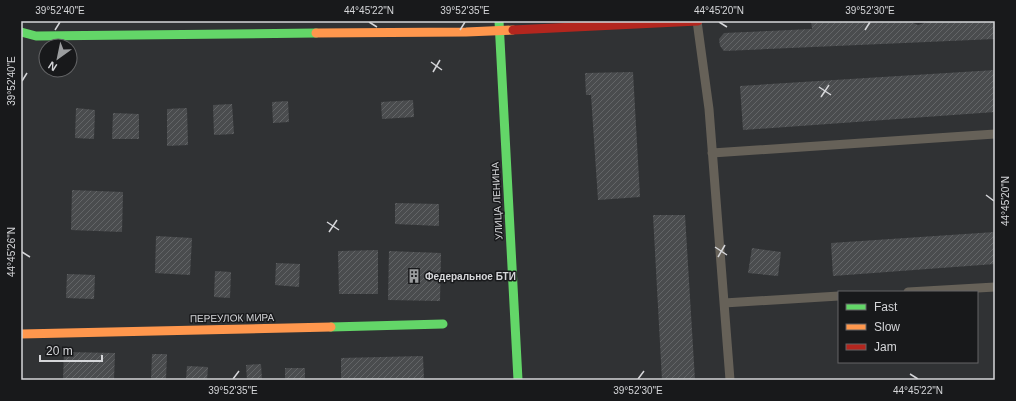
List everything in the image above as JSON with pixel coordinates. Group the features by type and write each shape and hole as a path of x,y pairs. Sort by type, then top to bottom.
{"street":[{"path":"21,32 36,36 466,32 500,26 698,21"},
{"name":"УЛИЦА ЛЕНИНА","path":"500,26 518,380"},
{"name":"ПЕРЕУЛОК МИРА","path":"21,334 443,324"}],"lane":[{"path":"698,21 709,109 730,380"},
{"path":"712,153 995,134"},
{"path":"925,291 995,287"},
{"path":"724,303 838,296"}],"building":[{"path":"811,21 909,21 918,25 930,21 995,21 995,39 724,51 720,46 719,39 724,33 812,29"},
{"path":"995,70 995,112 743,130 740,86"},
{"path":"633,72 640,197 598,200 591,95 586,95 585,73"},
{"path":"413,100 414,117 382,119 381,102"},
{"path":"288,101 289,122 273,123 272,102"},
{"path":"232,104 234,134 214,135 213,105"},
{"path":"76,108 95,110 94,139 75,138"},
{"path":"187,108 188,145 167,146 167,109"},
{"path":"113,113 139,114 139,139 112,139"},
{"path":"72,190 123,192 122,232 71,230"},
{"path":"395,203 439,204 439,226 395,224"},
{"path":"653,215 685,215 695,380 662,380"},
{"path":"995,232 995,264 833,276 831,243"},
{"path":"156,236 192,238 190,275 155,273"},
{"path":"752,248 781,252 778,276 748,273"},
{"path":"378,250 378,294 339,294 338,251"},
{"name":"Федеральное БТИ","path":"389,251 441,253 440,301 388,300"},
{"path":"276,263 300,264 299,287 275,285"},
{"path":"215,271 231,272 230,298 214,297"},
{"path":"67,274 95,275 94,299 66,298"},
{"path":"64,352 115,353 114,380 63,380"},
{"path":"152,354 167,354 166,380 151,380"},
{"path":"423,356 424,380 341,380 341,358"},
{"path":"261,364 262,380 247,380 246,365"},
{"path":"187,366 208,367 207,380 186,380"},
{"path":"285,368 305,368 305,380 285,380"}],"traffic: fast":[{"path":"499,21 518,380"},
{"path":"21,32 36,36 316,33"},
{"path":"331,327 443,324"}],"traffic: slow":[{"path":"316,33 466,32 513,30"},
{"path":"21,334 331,327"}],"traffic: jam":[{"path":"513,30 698,21"}],"place":[{"name":"Федеральное БТИ","path":"414,276"}]}
